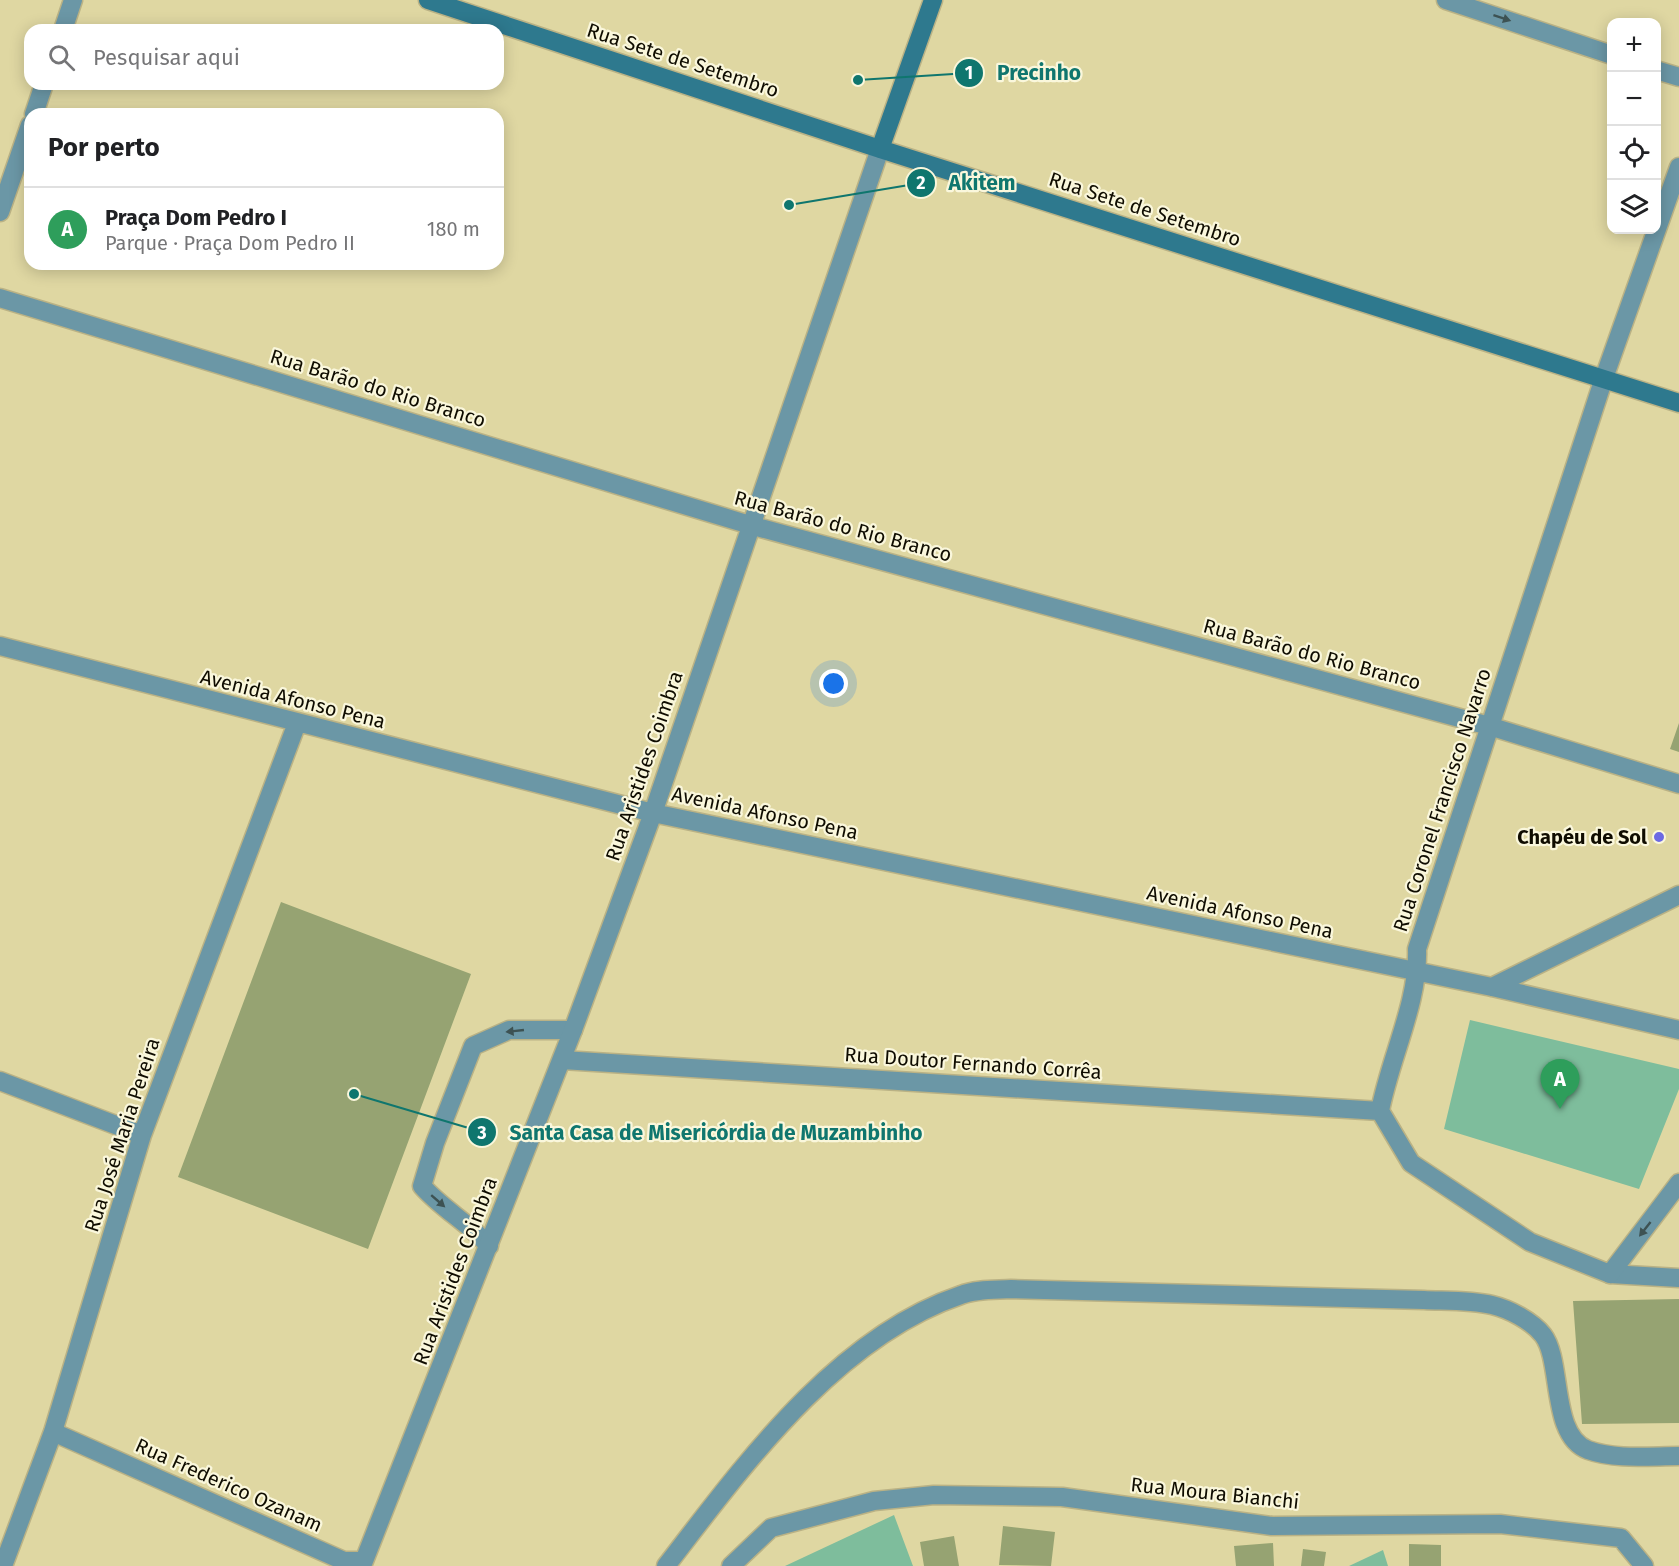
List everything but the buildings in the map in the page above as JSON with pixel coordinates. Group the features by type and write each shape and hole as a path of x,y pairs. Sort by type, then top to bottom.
{"main road":[{"name":"Rua Sete de Setembro","path":"428,0 501,24"},
{"name":"Rua Aristides Coimbra","path":"880,149 933,0"},
{"name":"Rua Sete de Setembro","path":"504,25 880,149 1679,403"}],"street":[{"path":"65,24 73,0"},
{"path":"1446,0 1607,54"},
{"path":"1661,72 1679,77"},
{"path":"36,108 42,90"},
{"path":"0,212 24,142"},
{"name":"Rua Aristides Coimbra","path":"374,1537 562,1059 653,813 880,149"},
{"name":"Rua Coronel Francisco Navarro","path":"1380,1111 1386,1081 1418,972 1418,949 1604,378 1679,167"},
{"name":"Rua Barão do Rio Branco","path":"0,298 750,525 1489,726 1679,784"},
{"name":"Avenida Afonso Pena","path":"0,646 653,813 1492,987 1679,1030"},
{"name":"Rua José Maria Pereira","path":"3,1566 53,1432 142,1135 297,723"},
{"path":"1492,987 1679,895"},
{"path":"489,1246 473,1227 435,1201 423,1186 435,1143 473,1046 509,1030 573,1030"},
{"name":"Rua Doutor Fernando Corrêa","path":"562,1059 1380,1111"},
{"path":"0,1081 142,1135"},
{"path":"1380,1111 1411,1163 1530,1242 1610,1274 1679,1278"},
{"path":"1610,1274 1679,1183"},
{"path":"666,1566 735,1478 801,1405 853,1356 918,1312 964,1294 1035,1289 1412,1299 1492,1305 1526,1320 1544,1335 1560,1407 1572,1437 1586,1449 1613,1456 1679,1456"},
{"name":"Rua Frederico Ozanam","path":"53,1432 344,1560 364,1562 374,1537"},
{"name":"Rua Moura Bianchi","path":"731,1566 771,1528 874,1502 934,1495 1062,1497 1272,1526 1500,1524 1621,1538 1644,1566"}],"green space":[{"path":"1470,1020 1679,1069 1679,1089 1639,1189 1444,1129"},
{"path":"894,1515 913,1566 785,1566"},
{"path":"1383,1550 1388,1566 1349,1566"}],"place":[{"name":"Precinho","path":"858,80"},
{"name":"Akitem","path":"789,205"},
{"name":"Chapéu de Sol","path":"1659,837"},
{"name":"Santa Casa de Misericórdia de Muzambinho","path":"354,1094"},
{"name":"Praça Dom Pedro I","path":"1560,1109"}]}
